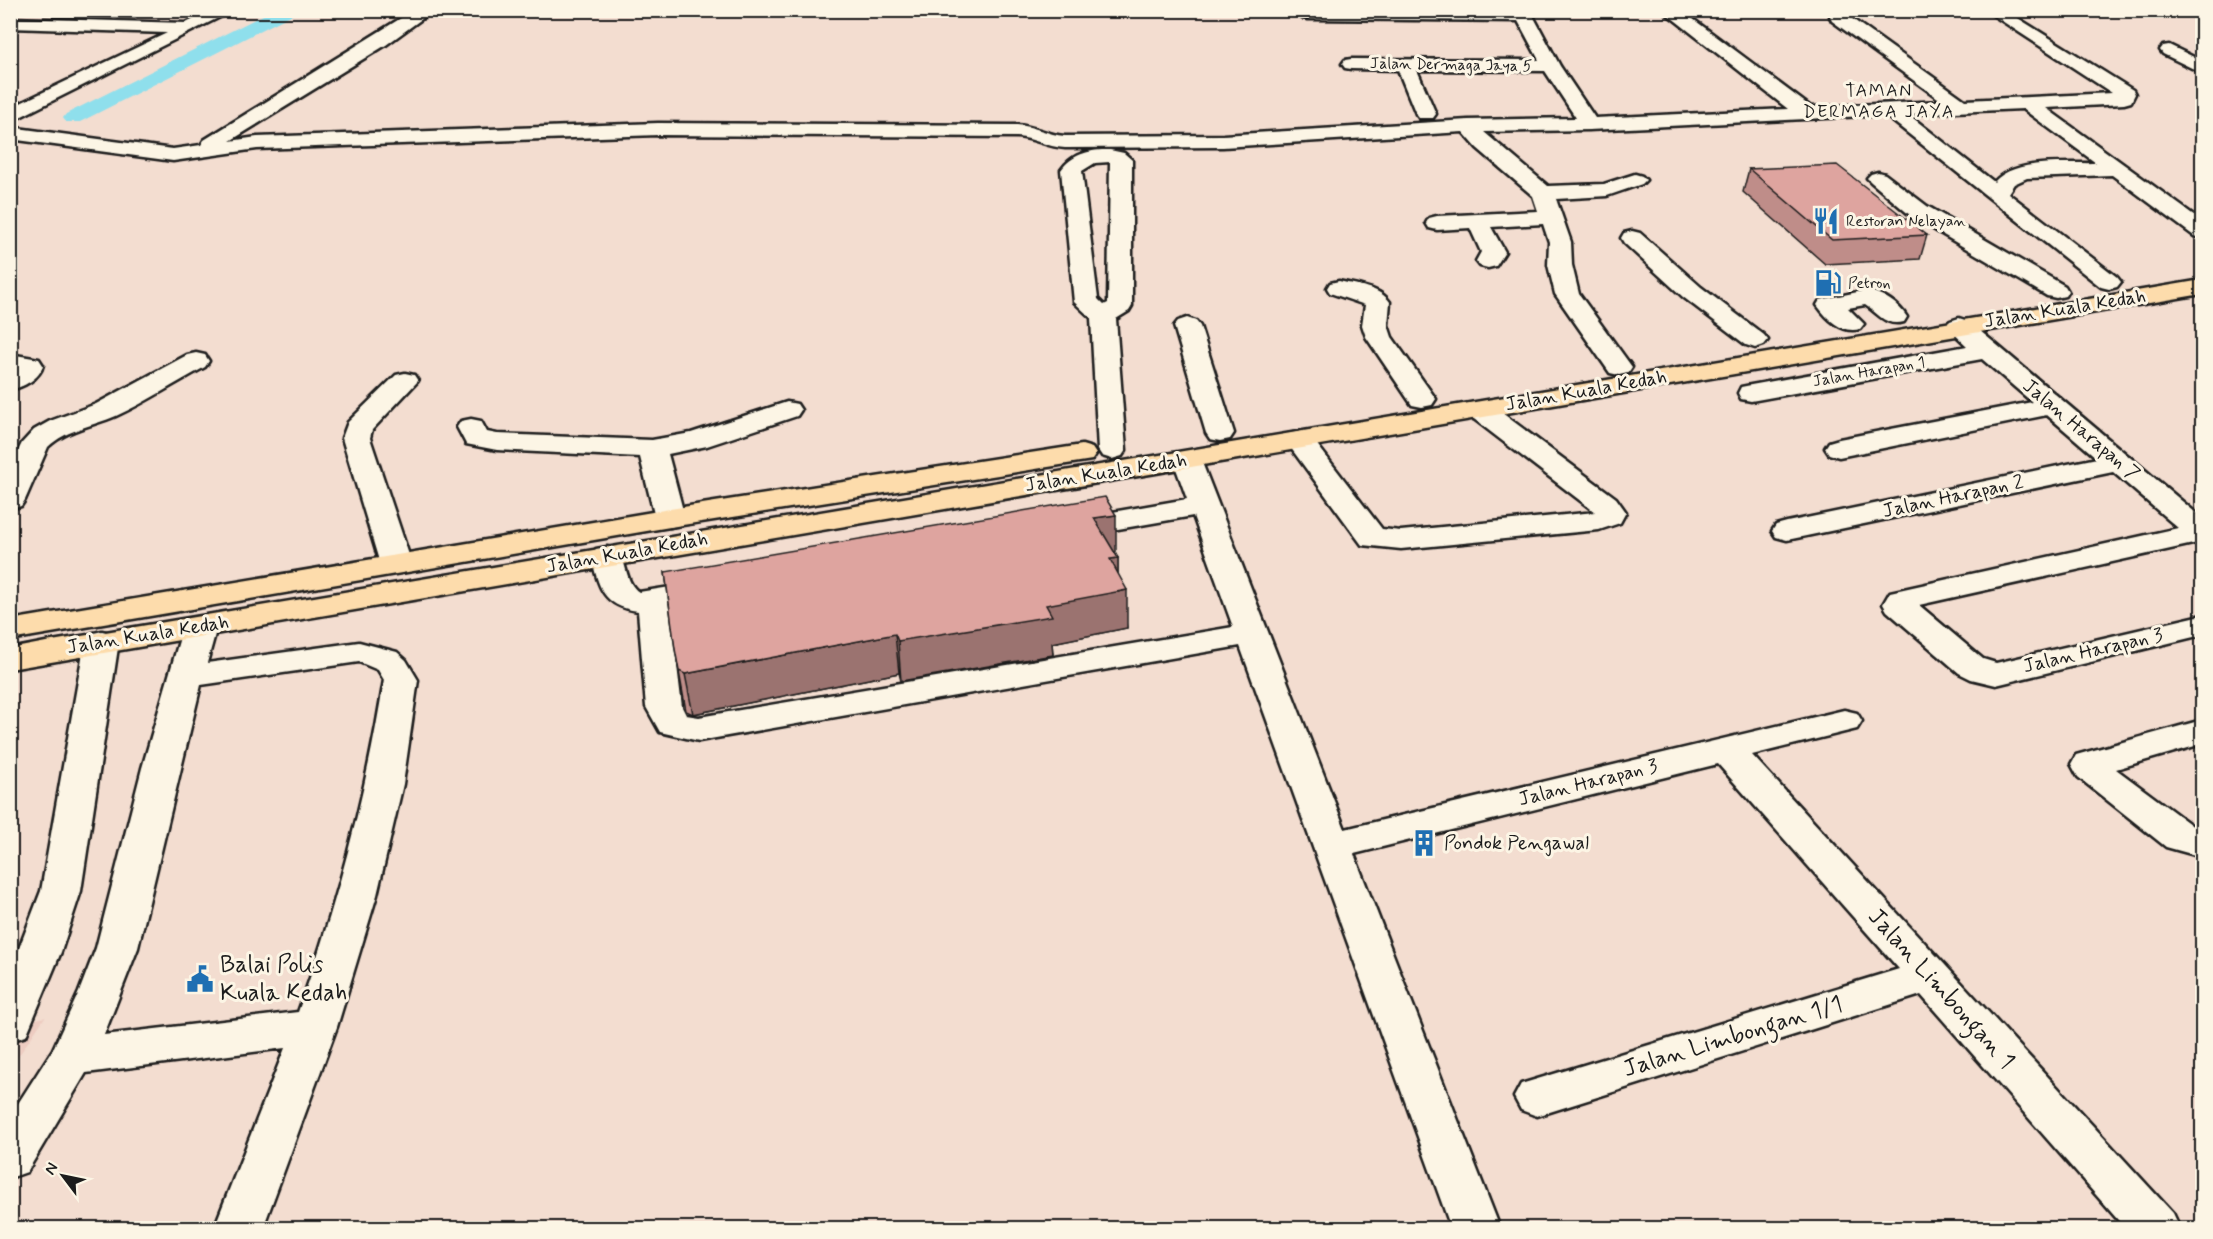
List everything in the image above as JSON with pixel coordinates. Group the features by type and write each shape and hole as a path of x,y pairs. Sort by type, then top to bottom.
{"main road":[{"name":"Jalan Kuala Kedah","path":"10,630 670,518 1220,433 1619,367 1755,340 2202,267"},
{"name":"Jalan Kuala Kedah","path":"10,659 102,641 200,627 607,556 1480,410 1959,326 2202,287"},
{"path":"1755,340 1779,351 1804,353"},
{"path":"176,601 203,605 200,627"}],"street":[{"path":"10,116 226,10"},
{"path":"195,153 380,41 426,10"},
{"path":"1670,10 1807,114"},
{"path":"10,134 158,154 195,153 257,143 658,129 1024,131 1050,141 1065,142 1223,141 1468,126 1589,124 2124,98 2126,94 1993,10"},
{"path":"1308,14 1522,14 1551,66 1589,124"},
{"path":"1838,17 1960,105"},
{"path":"10,23 189,28"},
{"path":"2169,50 2202,68"},
{"name":"Jalan Dermaga Jaya 5","path":"1351,64 1551,66"},
{"path":"1405,64 1426,114"},
{"path":"2026,102 2202,231"},
{"path":"1889,109 2109,282"},
{"path":"1468,126 1484,144 1542,193 1560,242 1560,265 1567,294 1619,367"},
{"path":"1103,316 1120,306 1122,160 1116,156 1082,160 1071,170 1086,302 1103,316 1112,450"},
{"path":"1996,194 2007,180 2023,172 2118,168"},
{"path":"1878,178 1919,211 2056,291"},
{"path":"1542,193 1606,190 1635,180"},
{"path":"1437,223 1551,217"},
{"path":"1476,221 1492,248 1493,252 1488,261"},
{"path":"1632,238 1692,292 1755,340"},
{"path":"1339,288 1370,297 1378,302 1376,325 1380,337 1422,399"},
{"path":"1187,326 1220,433"},
{"name":"Jalan Harapan 7","path":"1959,326 2202,532"},
{"name":"Jalan Harapan 1","path":"1751,393 1988,350"},
{"path":"10,500 23,441 110,408 196,361"},
{"path":"10,362 30,365 29,370 10,382"},
{"path":"396,564 356,438 358,428 405,381"},
{"path":"1839,448 2053,406"},
{"path":"471,427 476,438 497,442 652,449 697,440 787,410"},
{"path":"1299,440 1365,531 1373,538 1401,540 1599,521 1609,517 1611,512 1605,504 1480,410"},
{"path":"652,449 670,518"},
{"path":"1186,460 1475,1228"},
{"name":"Jalan Harapan 2","path":"1787,531 2119,462"},
{"path":"1039,533 1203,505"},
{"name":"Jalan Harapan 3","path":"2202,532 1901,599 1900,606 1971,666 1983,672 1996,674 2202,626"},
{"path":"607,556 617,591 626,599 640,603 746,584"},
{"path":"653,601 664,707 673,724 699,729 1252,633"},
{"path":"10,1158 72,1057 101,992 117,948 200,627"},
{"path":"10,1024 40,952 61,891 102,641"},
{"path":"186,677 346,652 372,654 386,659 397,669 401,680 393,735 373,836 315,1027 239,1228"},
{"name":"Jalan Harapan 3","path":"1331,846 1844,721"},
{"path":"2199,843 2181,837 2091,768 2090,764 2202,732"},
{"name":"Jalan Limbongan 1","path":"1726,749 2156,1228"},
{"name":"Jalan Limbongan 1/1","path":"1537,1097 1929,976"},
{"path":"72,1057 315,1027"}],"shaded area":[{"path":"45,1017 11,1067 11,1025"}],"building":[{"path":"1837,165 1927,235 1832,240 1749,169"},
{"path":"1105,497 1116,515 1094,518 1118,558 1110,559 1127,590 1046,605 1052,616 898,641 895,634 685,674 679,671 665,572"}],"waterway":[{"path":"73,118 287,10"}],"place":[{"name":"Restoran Nelayan","path":"1826,221"},
{"name":"Petron","path":"1828,283"},
{"name":"Pondok Pengawal","path":"1424,843"},
{"name":"Balai Polis Kuala Kedah","path":"200,979"}],"district":[{"name":"TAMAN DERMAGA JAYA","path":"1879,101"}]}
